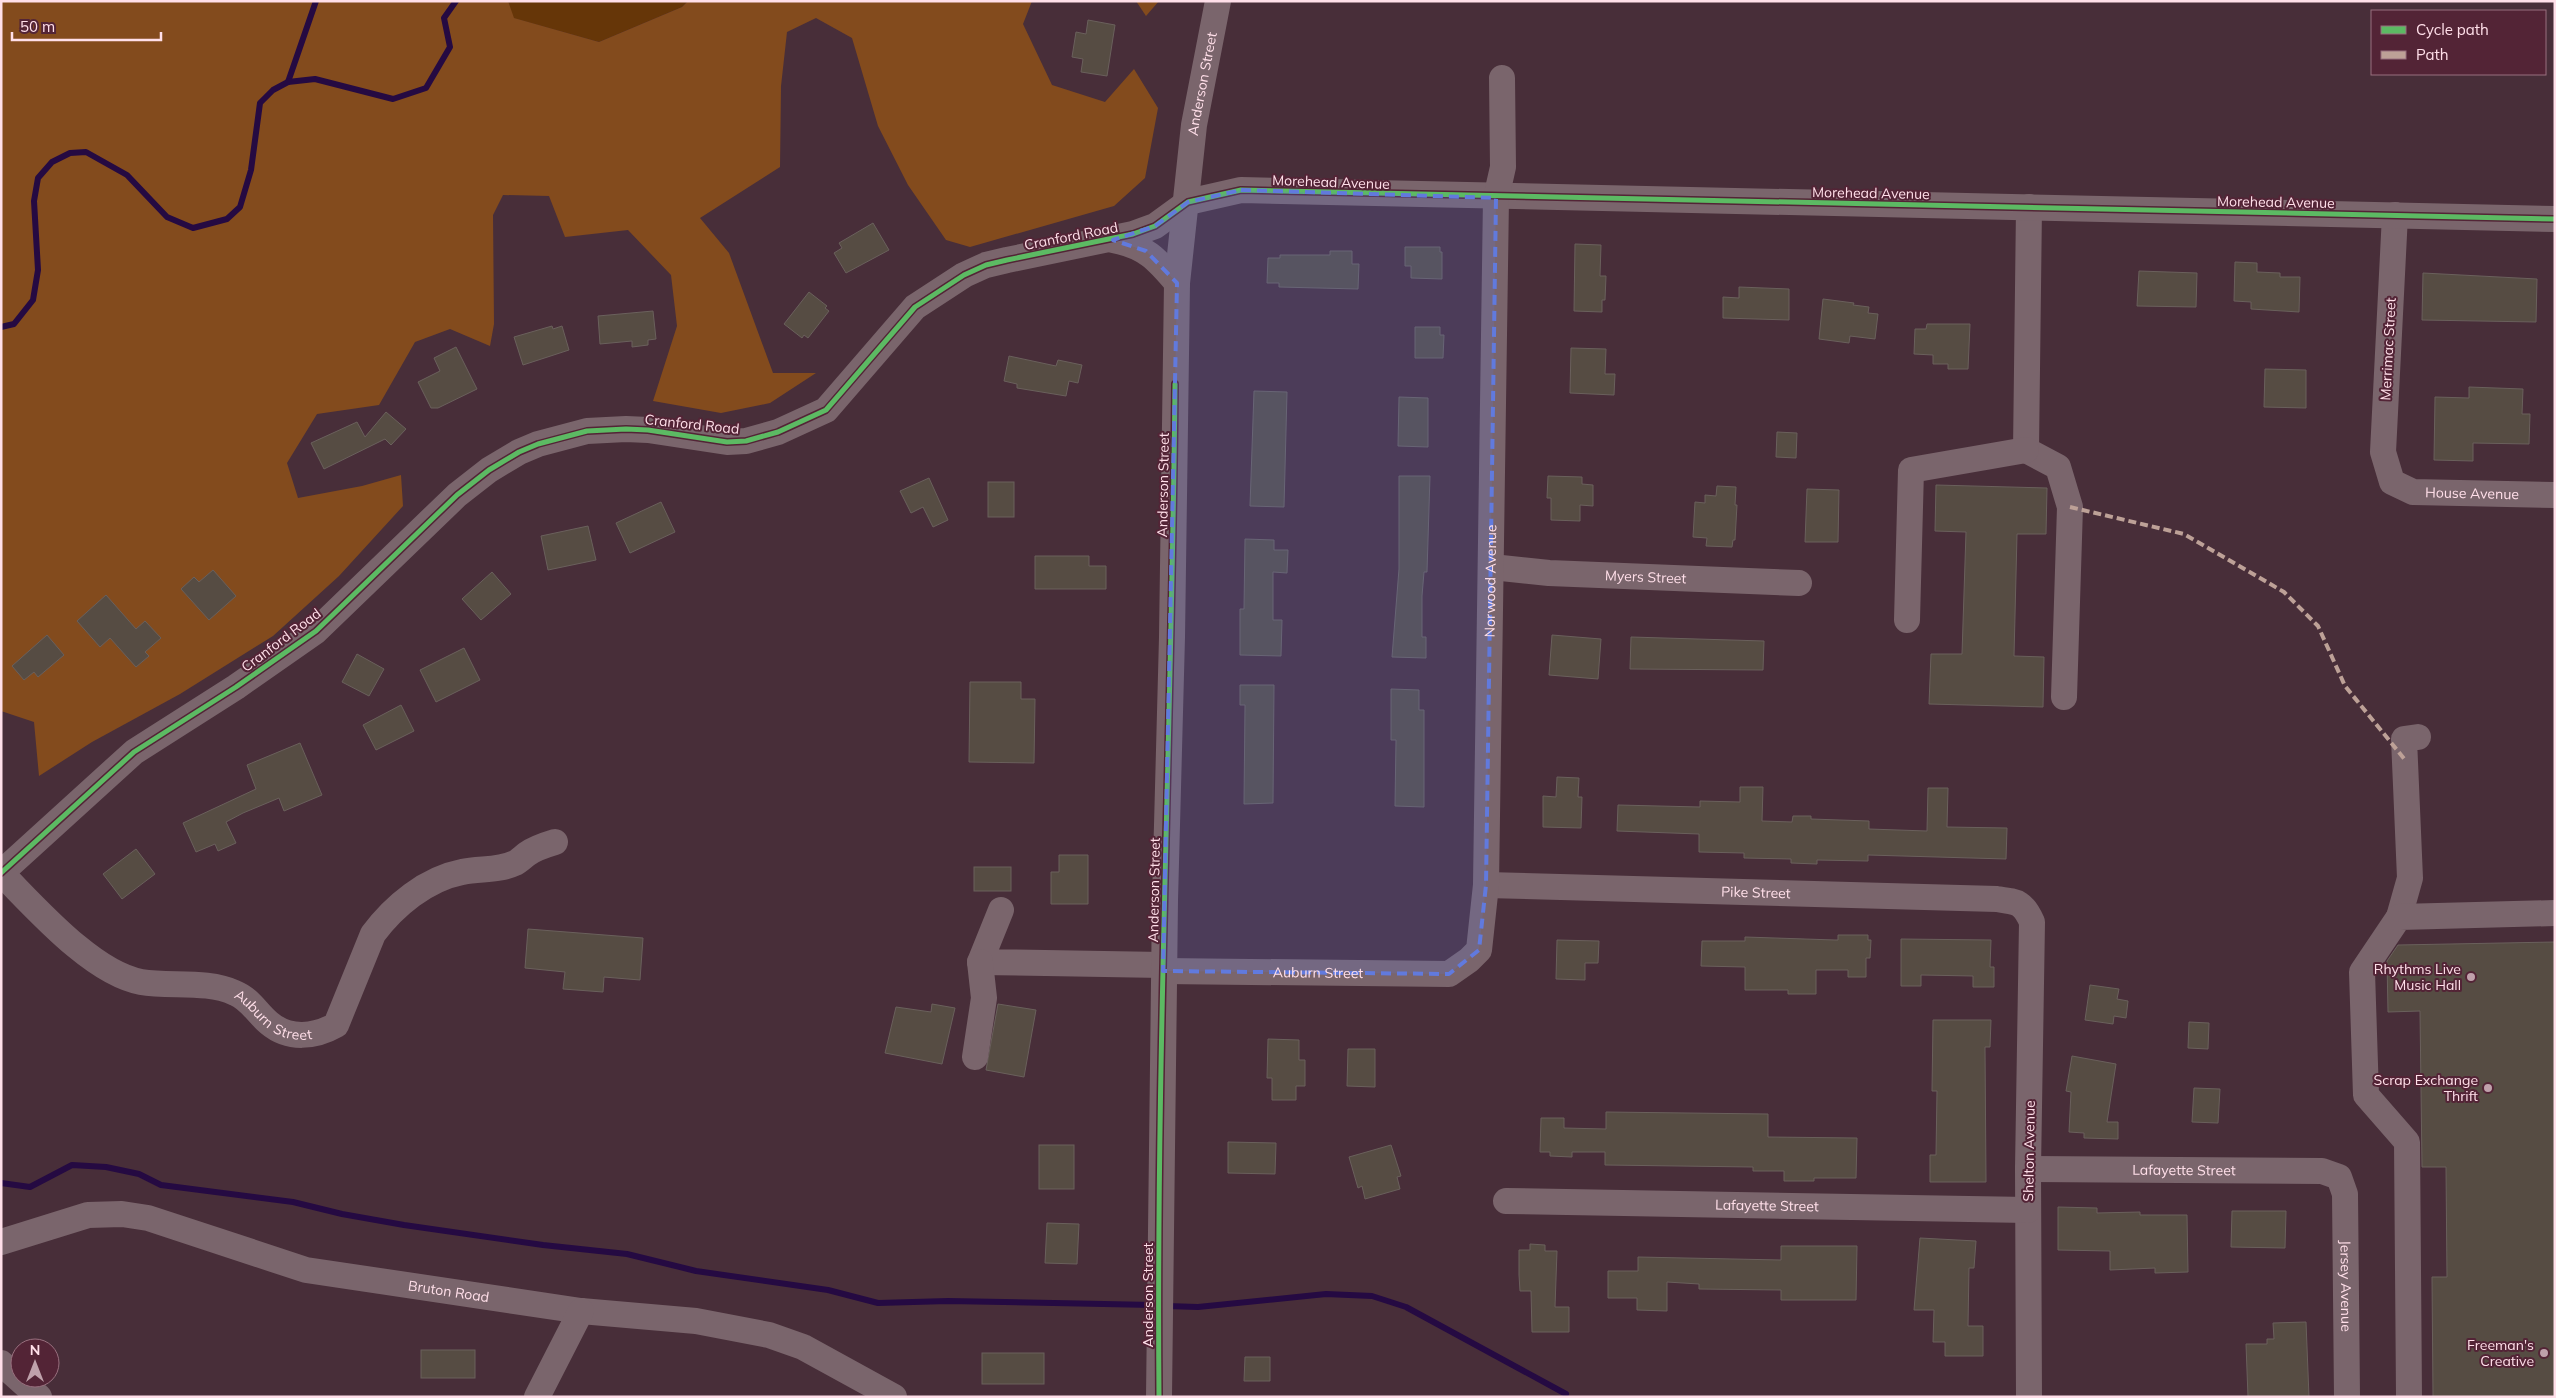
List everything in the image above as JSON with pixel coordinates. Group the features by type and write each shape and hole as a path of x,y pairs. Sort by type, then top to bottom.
{"street":[{"name":"Anderson Street","path":"1159,1397 1164,968 1172,637 1177,283 1188,202 1194,125 1218,1"},
{"name":"Norwood Avenue","path":"1470,960 1479,950 1486,885 1496,198 1503,167 1502,78"},
{"name":"Morehead Avenue","path":"1188,202 1241,190 1496,198 2029,207 2555,219"},
{"name":"Cranford Road","path":"1,873 134,752 236,687 316,631 457,495 489,470 519,452 538,444 587,431 648,430 727,442 746,441 778,432 826,410 915,307 944,286 986,265 1112,240 1155,226 1188,202"},
{"path":"2026,450 2029,207"},
{"name":"Merrimac Street","path":"2392,482 2383,452 2395,215"},
{"name":"Cranford Road","path":"1112,240 1132,244 1146,251 1177,283"},
{"path":"1907,620 1911,470 2026,450 2058,467 2070,507 2064,698"},
{"name":"House Avenue","path":"2392,482 2413,492 2555,496"},
{"name":"Myers Street","path":"1492,567 1549,573 1799,583"},
{"path":"2409,1397 2407,1142 2366,1095 2362,972 2399,917 2410,878 2404,739 2418,737"},
{"name":"Auburn Street","path":"1,873 64,937 110,969 140,982 204,986 235,993 247,1000 269,1024 282,1031 296,1035 309,1035 324,1032 336,1025 373,934 382,922 416,892 431,883 461,872 488,871 515,863 527,854 555,842"},
{"name":"Pike Street","path":"1486,885 1997,899 2013,901 2026,907"},
{"name":"Shelton Avenue","path":"2026,907 2032,922 2028,1169 2029,1397"},
{"path":"975,1057 984,998 980,962 1002,910"},
{"path":"2399,917 2555,913"},
{"name":"Auburn Street","path":"980,962 1449,974 1470,960"},
{"name":"Lafayette Street","path":"2028,1169 2322,1171 2339,1177"},
{"name":"Jersey Avenue","path":"2339,1177 2345,1194 2347,1397"},
{"name":"Lafayette Street","path":"1506,1201 2028,1210"},
{"name":"Bruton Road","path":"1,1242 88,1215 122,1214 148,1218 306,1270 581,1311 696,1321 769,1335 803,1347 894,1397"},
{"path":"537,1397 581,1311"},
{"path":"1,1363 39,1397"}],"highlighted area":[{"path":"1241,190 1496,198 1486,885 1479,950 1449,974 1163,971 1177,283 1146,251 1113,240 1155,226 1188,202"}],"shaded area":[{"path":"1,1 508,1 514,18 599,42 682,7 688,1 1032,1 1023,24 1052,85 1105,102 1134,69 1158,108 1145,178 1114,206 970,247 946,240 908,185 878,126 852,38 816,18 787,32 781,86 780,167 700,218 729,253 773,373 816,373 770,403 721,413 653,401 677,326 671,275 628,230 565,237 549,196 503,195 493,215 494,324 490,346 450,329 415,342 379,405 317,414 287,463 298,498 362,486 401,475 403,506 339,576 273,636 180,694 92,742 39,776 34,722 1,711"},
{"path":"508,1 688,1 682,7 599,42 513,18"},
{"path":"1136,1 1159,1 1146,16"}],"building":[{"path":"1088,20 1115,25 1107,76 1081,72 1083,59 1072,57 1076,32 1086,34"},
{"path":"873,223 889,250 846,273 834,253 842,248 839,243"},
{"path":"1575,244 1601,245 1600,276 1606,276 1605,300 1602,300 1602,312 1574,311"},
{"path":"1405,247 1440,247 1440,252 1442,252 1442,279 1411,278 1411,266 1405,266"},
{"path":"1330,251 1352,251 1352,264 1359,264 1358,289 1279,287 1279,283 1267,283 1268,258 1280,258 1280,255 1330,255"},
{"path":"2235,262 2257,263 2257,272 2280,273 2280,277 2300,277 2299,312 2251,309 2251,302 2234,301"},
{"path":"2139,271 2197,273 2196,307 2137,306"},
{"path":"2423,273 2537,279 2536,322 2422,320"},
{"path":"1739,287 1789,289 1789,320 1723,318 1723,297 1739,298"},
{"path":"809,292 827,306 825,308 829,311 808,338 804,335 802,338 784,324"},
{"path":"1823,299 1869,307 1868,313 1878,314 1875,339 1850,336 1849,343 1819,339"},
{"path":"653,311 656,339 648,340 648,345 632,347 632,341 600,344 598,316"},
{"path":"1927,324 1970,324 1968,369 1948,369 1948,364 1933,364 1933,355 1914,354 1915,329 1926,329"},
{"path":"552,326 553,329 562,326 569,350 523,365 514,337"},
{"path":"1415,327 1440,327 1440,335 1444,335 1443,358 1415,358"},
{"path":"456,347 477,389 438,408 431,408 418,382 440,371 434,358"},
{"path":"1571,348 1606,349 1605,374 1615,374 1614,395 1570,393"},
{"path":"1009,356 1056,366 1058,360 1082,365 1078,383 1069,381 1066,396 1017,388 1017,384 1004,381"},
{"path":"2265,369 2306,370 2306,408 2264,407"},
{"path":"2469,387 2523,389 2522,414 2530,414 2529,444 2473,443 2473,461 2434,460 2435,397 2469,398"},
{"path":"1254,391 1287,392 1284,507 1250,506"},
{"path":"1399,397 1428,398 1428,447 1398,446"},
{"path":"386,412 406,429 391,445 385,439 324,469 311,443 357,422 365,437"},
{"path":"1777,432 1797,433 1796,458 1776,457"},
{"path":"1399,476 1430,476 1427,572 1424,572 1422,596 1422,637 1426,637 1426,658 1392,657 1399,569"},
{"path":"1548,476 1582,477 1582,484 1593,485 1593,506 1580,505 1580,521 1551,520 1551,498 1547,498"},
{"path":"929,478 948,520 933,527 923,507 911,513 900,491"},
{"path":"988,482 1014,482 1014,517 988,517"},
{"path":"1936,485 2047,488 2046,534 2017,534 2014,656 2044,657 2043,707 1929,704 1931,654 1962,654 1966,532 1935,531"},
{"path":"1717,486 1736,487 1735,540 1733,540 1732,547 1706,546 1707,538 1693,537 1695,502 1705,503 1705,495 1716,496"},
{"path":"1807,489 1839,490 1838,542 1805,542"},
{"path":"661,502 675,532 630,553 616,523"},
{"path":"588,526 596,560 548,570 541,536"},
{"path":"1245,539 1274,540 1274,550 1288,550 1287,573 1273,572 1273,620 1282,620 1281,656 1240,655 1240,609 1244,609"},
{"path":"1035,556 1089,556 1089,566 1106,566 1106,589 1035,589"},
{"path":"213,570 236,596 209,620 181,589 194,577 199,582"},
{"path":"492,572 511,594 481,620 462,599"},
{"path":"106,595 136,629 145,621 161,638 145,652 149,656 136,667 110,638 100,647 77,621"},
{"path":"47,635 64,655 38,677 34,672 24,680 12,666"},
{"path":"1552,635 1601,639 1598,679 1549,675"},
{"path":"1631,637 1764,641 1763,670 1630,669"},
{"path":"464,648 480,680 436,702 420,670"},
{"path":"357,654 384,669 369,696 342,682"},
{"path":"970,682 1021,682 1021,699 1035,699 1034,763 969,762"},
{"path":"1240,685 1274,685 1273,803 1244,804 1245,705 1240,705"},
{"path":"1391,689 1419,690 1419,710 1424,710 1424,807 1395,806 1396,740 1391,740"},
{"path":"401,705 414,731 376,750 363,725"},
{"path":"300,743 322,795 284,811 279,798 243,813 226,822 236,843 218,851 215,844 196,852 183,823 256,789 247,765"},
{"path":"1557,777 1579,778 1578,797 1582,797 1581,828 1543,827 1543,796 1556,797"},
{"path":"1740,787 1763,787 1762,821 1792,822 1793,816 1811,816 1811,819 1869,821 1869,829 1927,831 1928,788 1948,788 1947,827 2007,828 2006,859 1868,855 1868,861 1817,860 1817,864 1791,863 1791,859 1744,858 1744,853 1699,852 1699,834 1617,831 1618,805 1700,807 1700,801 1740,802"},
{"path":"136,849 155,874 122,899 103,874"},
{"path":"1059,855 1088,855 1088,904 1051,904 1051,872 1059,872"},
{"path":"974,867 1011,867 1011,891 974,891"},
{"path":"528,929 643,938 640,980 604,977 603,992 563,989 565,972 525,968"},
{"path":"1838,935 1868,935 1868,940 1871,940 1870,958 1866,958 1866,977 1848,977 1848,970 1816,970 1816,994 1788,994 1788,990 1745,990 1745,967 1701,966 1702,941 1745,941 1745,937 1838,940"},
{"path":"1901,939 1991,940 1990,967 1994,967 1994,987 1973,987 1973,976 1921,975 1921,986 1901,986"},
{"path":"1557,940 1599,941 1598,963 1585,963 1585,980 1556,979"},
{"path":"2555,942 2555,1397 2433,1397 2432,1277 2447,1277 2446,1167 2422,1167 2420,1011 2388,1012 2387,961 2398,945"},
{"path":"2090,985 2119,989 2117,999 2128,1001 2126,1018 2114,1016 2113,1024 2085,1020"},
{"path":"932,1004 955,1008 942,1064 885,1053 896,1007 931,1012"},
{"path":"998,1004 1036,1010 1024,1077 986,1070"},
{"path":"1933,1020 1991,1020 1990,1047 1985,1047 1986,1182 1930,1182 1930,1155 1936,1155 1937,1091 1932,1091"},
{"path":"2189,1022 2209,1023 2208,1049 2188,1048"},
{"path":"1268,1039 1299,1040 1299,1060 1305,1060 1305,1086 1296,1086 1296,1100 1272,1100 1272,1078 1267,1078"},
{"path":"1348,1049 1375,1049 1375,1087 1347,1086"},
{"path":"2072,1056 2116,1064 2107,1122 2118,1122 2118,1139 2084,1138 2084,1133 2069,1132 2071,1092 2066,1091"},
{"path":"2194,1088 2220,1089 2218,1123 2192,1122"},
{"path":"1606,1112 1768,1114 1768,1137 1857,1138 1856,1178 1814,1178 1814,1181 1784,1181 1784,1171 1753,1171 1753,1167 1605,1165 1605,1152 1572,1152 1572,1157 1550,1156 1550,1152 1540,1152 1541,1118 1564,1118 1564,1128 1606,1129"},
{"path":"1228,1142 1276,1143 1275,1174 1228,1173"},
{"path":"1039,1145 1074,1145 1074,1189 1039,1189"},
{"path":"1391,1145 1401,1176 1397,1177 1400,1189 1365,1199 1362,1186 1358,1188 1349,1157"},
{"path":"2058,1207 2097,1208 2097,1213 2140,1212 2140,1215 2187,1215 2188,1272 2155,1273 2155,1268 2110,1270 2110,1251 2058,1250"},
{"path":"2232,1211 2286,1211 2285,1248 2231,1247"},
{"path":"1047,1223 1079,1224 1077,1264 1045,1263"},
{"path":"1920,1238 1976,1241 1974,1268 1969,1268 1968,1326 1983,1326 1983,1356 1945,1356 1945,1342 1933,1342 1934,1310 1914,1310"},
{"path":"1530,1244 1545,1245 1545,1251 1557,1251 1555,1307 1569,1307 1569,1332 1532,1332 1531,1291 1520,1291 1519,1275 1519,1250 1530,1250"},
{"path":"1781,1246 1857,1246 1856,1300 1781,1300 1781,1290 1699,1289 1699,1284 1667,1282 1667,1311 1637,1310 1637,1298 1608,1298 1608,1271 1638,1271 1638,1257 1781,1260"},
{"path":"2306,1322 2309,1397 2248,1397 2246,1344 2267,1344 2267,1339 2274,1339 2273,1323"},
{"path":"421,1350 475,1350 475,1378 421,1378"},
{"path":"982,1353 1044,1353 1044,1384 982,1384"},
{"path":"1245,1357 1270,1357 1270,1381 1244,1381"}],"waterway":[{"path":"288,82 316,1"},
{"path":"1,327 14,324 33,300 38,270 34,201 38,178 52,162 70,153 86,152 127,175 167,217 193,228 227,219 240,207 251,170 260,103 273,90 288,82 315,79 393,99 426,88 450,47 444,18 456,1"},
{"path":"1,1183 30,1187 72,1165 106,1167 139,1174 161,1185 293,1202 342,1214 404,1225 543,1245 627,1254 696,1271 828,1290 878,1303 948,1301 1154,1305"},
{"path":"1166,1306 1198,1307 1326,1294 1372,1296 1406,1307 1566,1394"}],"marked path":[{"path":"2070,507 2184,534 2284,592 2318,626 2345,686 2406,761"}],"cycle path":[{"path":"1,873 134,752 236,687 316,631 457,495 489,470 519,452 538,444 587,431 648,430 727,442 746,441 778,432 826,410 915,307 964,275 986,265 1133,234 1155,226 1188,202 1241,190 2555,219"},
{"path":"1159,1397 1162,1017 1175,384"}],"place":[{"name":"Rhythms Live Music Hall","path":"2471,977"},
{"name":"Scrap Exchange Thrift","path":"2488,1088"},
{"name":"Freeman's Creative","path":"2544,1353"}]}
